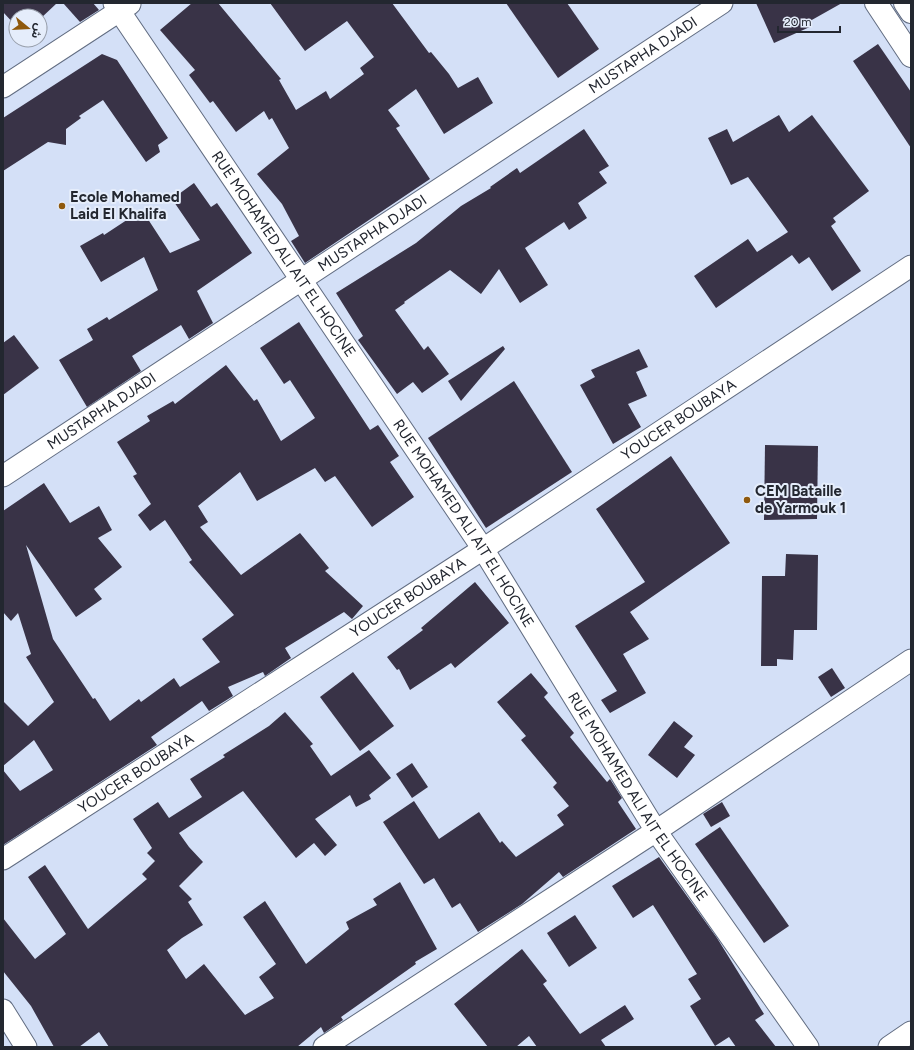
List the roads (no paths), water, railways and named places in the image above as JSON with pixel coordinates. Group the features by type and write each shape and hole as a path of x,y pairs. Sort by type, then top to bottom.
{"main road":[{"path":"876,3 911,56"},
{"path":"905,3 911,12"}],"street":[{"name":"MUSTAPHA DJADI","path":"3,476 300,279 722,3"},
{"name":"RUE MOHAMED ALI AIT EL HOCINE","path":"121,6 300,279 483,549 656,831 808,1047"},
{"path":"3,87 121,6"},
{"name":"YOUCER BOUBAYA","path":"3,859 483,549 911,266"},
{"path":"324,1047 656,831 911,660"},
{"path":"3,1010 26,1047"},
{"path":"889,1047 911,1032"}],"place":[{"name":"Ecole Mohamed Laid El Khalifa","path":"62,206"},
{"name":"CEM Bataille de Yarmouk 1","path":"747,500"}]}
